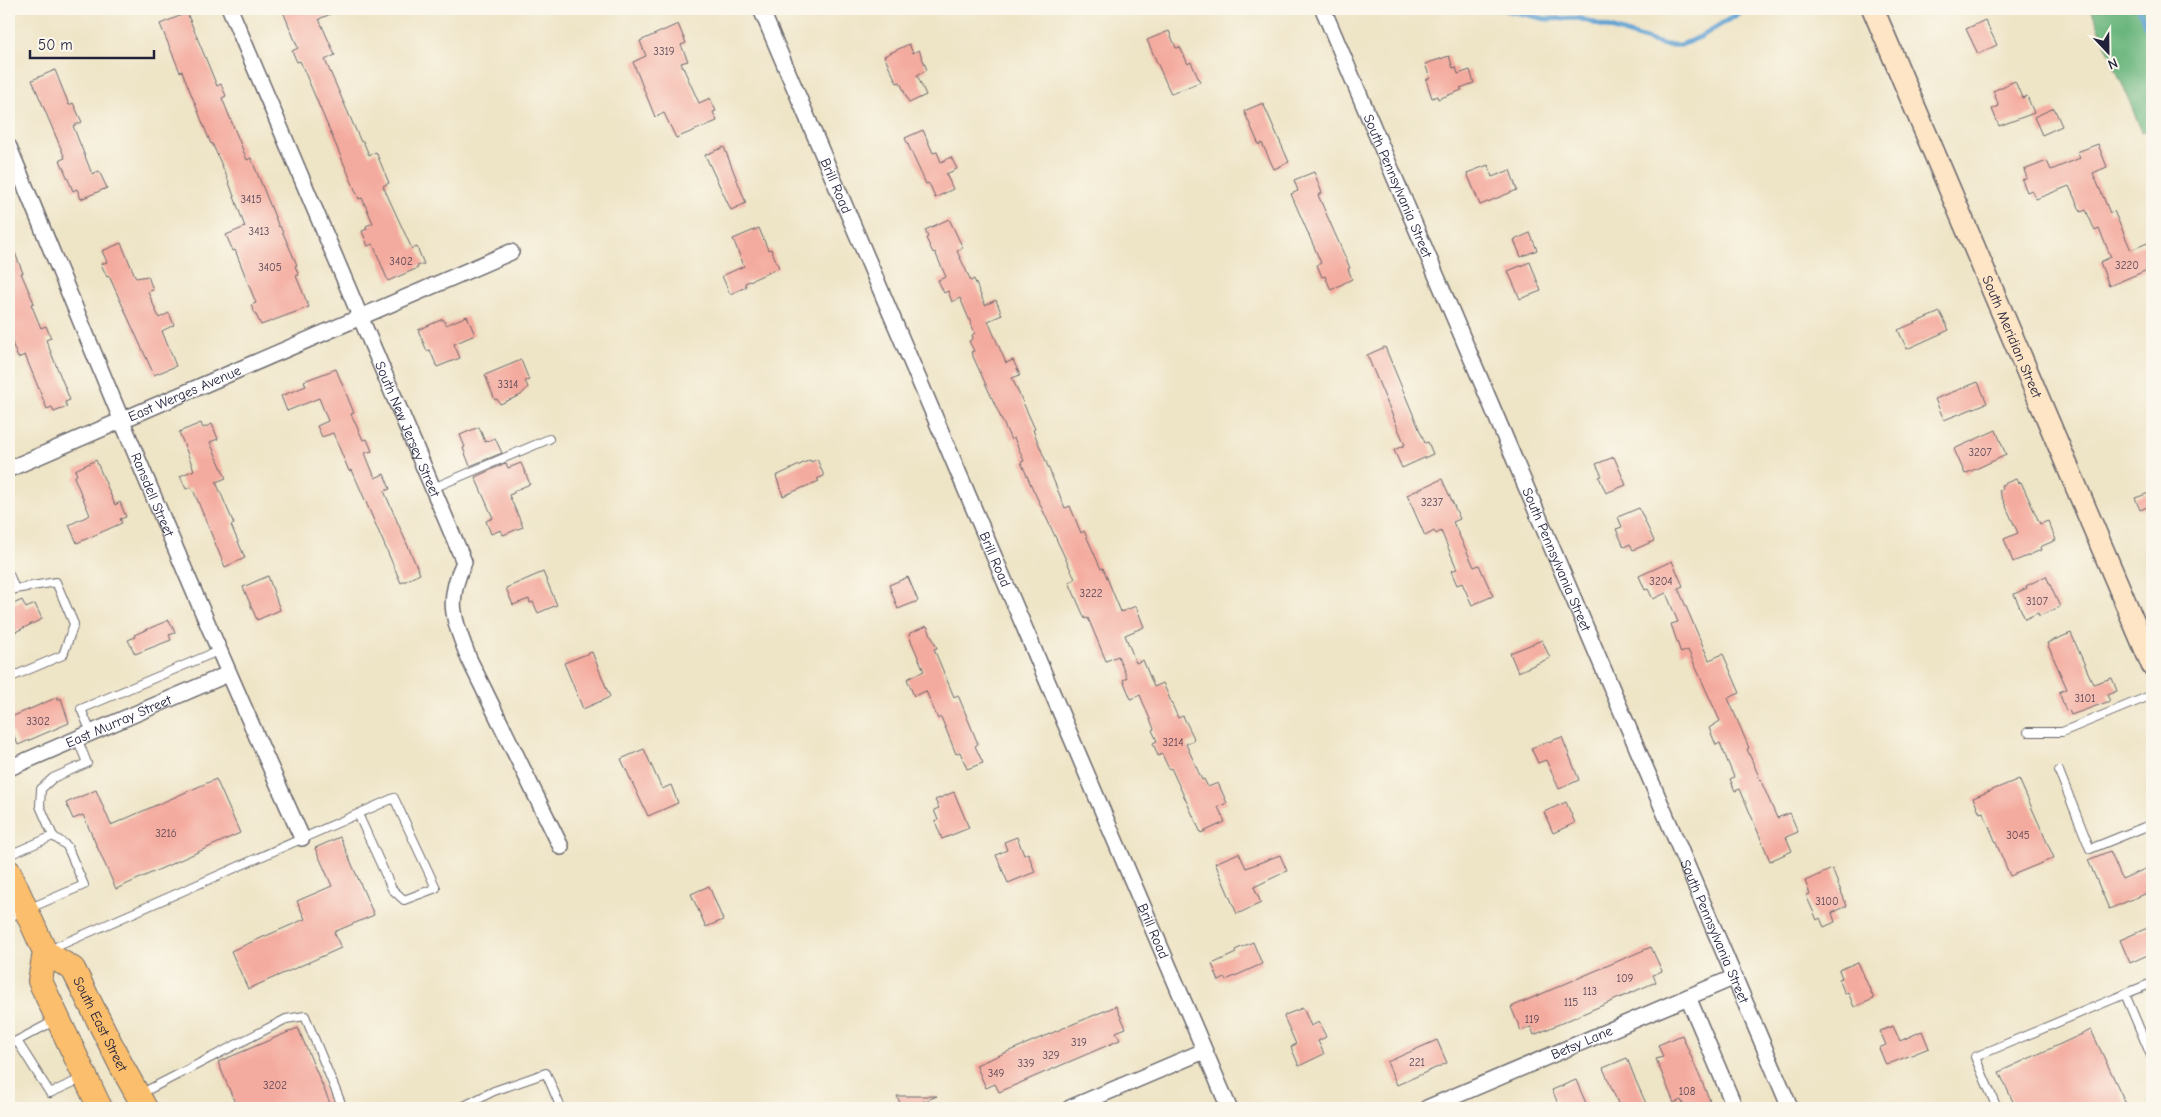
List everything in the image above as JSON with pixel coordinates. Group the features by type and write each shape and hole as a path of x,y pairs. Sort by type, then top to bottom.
{"main road":[{"name":"South Meridian Street","path":"1873,9 2152,665"},
{"path":"9,872 17,913 45,952 40,981 100,1108"},
{"name":"South East Street","path":"45,952 73,969 141,1102"}],"street":[{"name":"South New Jersey Street","path":"230,9 464,562 456,580 452,606 458,630 469,659 561,847"},
{"name":"Brill Road","path":"761,9 1229,1108"},
{"name":"South Pennsylvania Street","path":"1323,9 1790,1108"},
{"name":"Ransdell Street","path":"9,148 218,651 302,838"},
{"name":"East Werges Avenue","path":"9,469 120,419 362,318 511,252"},
{"name":"East Murray Street","path":"9,768 228,674"},
{"name":"Betsy Lane","path":"1427,1108 1735,977"},
{"path":"1688,997 1735,1108"},
{"path":"1070,1108 1204,1051"}],"lane":[{"path":"433,488 550,439"},
{"path":"9,574 12,591 56,582 74,624 63,655 9,678"},
{"path":"17,913 84,885 66,846 53,836 40,806 41,789 53,778 88,763 81,709 218,651"},
{"path":"2028,732 2062,732 2152,695"},
{"path":"2059,771 2090,849 2152,824"},
{"path":"45,952 394,798 436,888 404,900 392,889 358,814"},
{"path":"9,855 53,836"},
{"path":"1998,1108 1975,1057 2152,983"},
{"path":"2125,994 2152,1058"},
{"path":"141,1102 286,1019 305,1016 343,1108"},
{"path":"9,1045 58,1019"},
{"path":"16,1041 50,1093 86,1077"},
{"path":"460,1108 494,1091 546,1073 561,1108"}],"green space":[{"path":"2091,9 2152,9 2152,129 2142,132"}],"building":[{"path":"282,9 342,9 319,19 335,55 325,60 361,142 363,141 369,155 376,152 389,183 383,186 412,249 417,247 424,264 417,266 418,268 388,281 373,244 368,246 362,231 367,229 366,226 373,223 362,198 359,199 300,61 297,62 292,51 298,48"},
{"path":"187,13 217,86 221,84 226,96 222,98 247,160 251,158 279,227 297,265 295,266 299,275 296,276 309,307 261,325 251,305 256,303 235,250 233,251 226,235 245,227 227,177 160,24"},
{"path":"1985,20 1997,45 1978,54 1966,29"},
{"path":"678,24 686,43 681,45 688,61 681,63 699,103 710,98 716,111 713,112 717,121 676,138 664,113 655,117 633,62 646,56 640,41"},
{"path":"1169,31 1176,48 1180,47 1188,64 1191,62 1200,82 1171,94 1147,40"},
{"path":"909,44 913,53 919,50 927,70 917,75 926,95 909,103 900,82 897,83 884,56"},
{"path":"1449,56 1453,68 1456,67 1458,74 1470,70 1474,83 1460,88 1462,90 1438,99 1437,96 1432,98 1426,80 1430,78 1425,64"},
{"path":"55,70 69,105 73,103 82,122 73,126 92,174 99,171 107,188 81,199 77,189 73,191 60,160 65,158 32,80"},
{"path":"2015,81 2022,98 2027,96 2034,113 1999,126 1992,109 1999,106 1993,91"},
{"path":"1263,103 1289,162 1274,169 1262,143 1259,145 1244,111"},
{"path":"2054,108 2062,126 2042,135 2034,117"},
{"path":"923,130 933,153 937,152 941,162 951,157 957,169 946,174 953,189 935,198 931,187 928,183 926,184 905,138"},
{"path":"2098,144 2107,167 2093,173 2110,213 2114,211 2131,250 2152,241 2152,268 2109,286 2100,262 2111,257 2099,229 2095,231 2086,210 2081,212 2069,186 2036,199 2032,190 2027,192 2022,180 2027,178 2024,170 2047,161 2051,170 2080,158 2077,152"},
{"path":"724,147 746,203 731,210 705,155"},
{"path":"1488,165 1492,177 1510,170 1517,190 1480,205 1467,173"},
{"path":"1314,172 1322,193 1318,195 1350,268 1348,269 1352,279 1331,290 1325,276 1322,277 1317,265 1321,263 1291,194 1298,191 1294,180"},
{"path":"949,219 963,248 957,251 971,281 974,279 985,305 996,300 1002,315 988,321 1006,363 1013,360 1020,375 1012,378 1035,429 1033,430 1065,508 1070,506 1081,533 1084,531 1101,569 1103,568 1121,612 1136,606 1144,627 1125,635 1136,663 1143,660 1154,687 1163,683 1178,718 1183,716 1193,736 1194,740 1186,744 1202,780 1204,779 1208,787 1218,783 1227,803 1218,807 1225,822 1201,833 1171,768 1169,769 1162,754 1158,756 1153,743 1157,741 1152,730 1154,729 1140,695 1131,699 1123,680 1127,678 1118,656 1106,661 1088,618 1085,619 1069,582 1075,579 1021,462 1024,461 1014,438 1011,440 971,352 974,351 969,341 973,339 972,335 975,333 960,298 952,302 948,291 944,293 938,280 946,277 935,252 933,253 926,238 928,237 925,230"},
{"path":"759,228 768,250 771,249 779,268 745,283 746,287 730,294 722,276 744,266 733,239"},
{"path":"1530,233 1537,250 1521,257 1514,240"},
{"path":"9,238 34,303 31,304 41,328 46,326 51,338 46,340 70,400 65,402 67,407 54,412 52,407 47,409 25,355 18,358 9,335"},
{"path":"121,243 136,278 148,276 153,290 148,292 159,318 169,313 174,325 162,331 176,366 154,375 109,276 107,277 101,264 107,262 102,251"},
{"path":"1530,262 1541,291 1520,299 1508,271"},
{"path":"1940,312 1949,330 1907,349 1898,330"},
{"path":"467,316 475,335 454,344 460,358 437,367 430,350 427,351 418,330 443,319 446,325"},
{"path":"1385,347 1425,443 1428,442 1433,454 1402,468 1394,450 1405,445 1367,355"},
{"path":"521,360 529,380 525,381 528,387 521,395 500,404 497,399 495,400 485,375"},
{"path":"336,369 354,413 351,414 363,440 367,439 372,451 365,453 375,478 384,474 390,489 384,491 420,574 401,583 352,470 349,471 333,433 322,437 317,426 328,421 319,398 287,411 281,396 306,386 304,381"},
{"path":"1978,382 1987,403 1944,420 1935,399"},
{"path":"201,423 203,428 212,424 218,439 210,442 226,478 216,482 234,524 231,525 245,558 225,567 194,492 191,487 186,489 180,476 194,470 179,432"},
{"path":"479,427 485,442 495,438 502,453 470,466 460,435"},
{"path":"1996,430 2006,455 1965,474 1954,449"},
{"path":"1614,457 1626,485 1606,493 1599,477 1602,476 1596,464"},
{"path":"817,459 824,476 817,479 819,481 783,496 776,476 810,460 811,462"},
{"path":"96,460 115,505 120,502 126,517 120,519 122,523 77,543 69,525 90,515 74,477 77,475 75,470"},
{"path":"506,463 508,468 521,463 530,484 509,495 523,527 503,535 501,530 491,534 486,521 493,518 475,477"},
{"path":"1442,479 1460,519 1453,522 1474,567 1479,565 1493,596 1472,605 1462,583 1457,585 1451,571 1457,569 1441,531 1436,534 1434,531 1425,536 1407,495"},
{"path":"2016,479 2018,483 2021,482 2040,524 2048,521 2056,540 2040,547 2041,550 2013,562 2004,539 2018,533 1999,491 2003,489 2001,485"},
{"path":"2152,492 2152,505 2140,510 2135,498"},
{"path":"1639,508 1654,541 1633,550 1630,544 1624,547 1616,529 1622,527 1618,517"},
{"path":"1672,561 1683,586 1678,588 1709,660 1723,654 1740,693 1728,698 1749,748 1747,749 1777,818 1790,813 1798,832 1786,837 1792,851 1770,861 1740,789 1735,791 1730,779 1734,777 1720,743 1716,745 1709,728 1720,721 1688,650 1681,653 1671,624 1678,622 1666,593 1653,599 1648,589 1645,590 1639,576"},
{"path":"543,572 557,605 538,613 533,602 530,603 529,599 513,605 506,588"},
{"path":"268,576 280,610 257,620 243,587"},
{"path":"2046,576 2060,607 2039,616 2038,613 2025,619 2014,594"},
{"path":"908,577 918,601 898,609 889,585"},
{"path":"22,600 26,608 35,604 42,619 9,635 9,606"},
{"path":"169,620 175,633 169,635 171,640 135,654 128,640 135,637 134,635"},
{"path":"927,626 937,648 934,649 954,697 958,695 978,744 975,746 983,763 967,769 960,752 956,754 941,717 938,719 926,691 914,696 907,679 924,671 909,636 910,633"},
{"path":"2071,633 2093,684 2112,678 2117,691 2107,695 2110,701 2071,715 2069,710 2066,711 2059,692 2067,689 2047,643"},
{"path":"1542,640 1550,658 1518,672 1510,653"},
{"path":"592,652 610,697 583,709 564,663"},
{"path":"58,697 58,700 61,698 69,723 18,745 9,725 9,718"},
{"path":"1562,737 1579,780 1559,789 1546,760 1538,763 1531,748"},
{"path":"644,749 662,789 671,785 678,803 648,816 621,759"},
{"path":"216,779 240,833 116,889 83,815 73,819 66,803 96,790 111,825"},
{"path":"2019,779 2054,858 2010,876 1983,812 1980,813 1973,798"},
{"path":"954,792 969,828 942,839 935,821 938,820 934,810 939,808 935,800"},
{"path":"1566,802 1575,823 1553,833 1544,812"},
{"path":"340,837 374,915 334,932 341,948 248,989 231,951 305,919 297,901 332,886 315,848"},
{"path":"1017,837 1024,855 1028,853 1035,872 1008,883 996,855 1007,850 1004,842"},
{"path":"2110,851 2122,879 2152,866 2152,891 2109,909 2088,860"},
{"path":"1239,853 1246,868 1280,855 1287,871 1254,887 1261,903 1237,914 1215,863"},
{"path":"1832,869 1847,906 1832,913 1835,922 1824,927 1820,918 1817,920 1806,895 1810,894 1805,881"},
{"path":"709,886 723,920 706,927 691,894"},
{"path":"2152,926 2152,953 2130,963 2120,940"},
{"path":"1253,942 1262,964 1226,980 1225,978 1219,981 1212,964 1236,953 1235,950"},
{"path":"1651,947 1662,971 1653,975 1656,982 1534,1035 1531,1027 1521,1031 1511,1007"},
{"path":"1858,962 1874,999 1854,1007 1848,992 1845,994 1839,979 1842,978 1839,970"},
{"path":"1116,1006 1126,1028 1116,1032 1120,1040 999,1092 995,1084 986,1088 976,1065"},
{"path":"1303,1008 1311,1026 1319,1022 1326,1037 1318,1041 1324,1054 1299,1066 1291,1047 1296,1044 1284,1017"},
{"path":"1893,1026 1900,1041 1922,1031 1929,1048 1886,1065 1879,1048 1886,1045 1880,1031"},
{"path":"298,1028 332,1108 237,1108 218,1062"},
{"path":"2091,1030 2128,1108 2016,1108 1999,1072"},
{"path":"1682,1035 1713,1108 1685,1108 1681,1100 1674,1103 1656,1059 1663,1057 1658,1045"},
{"path":"1437,1040 1447,1063 1397,1085 1387,1062"},
{"path":"1627,1058 1648,1108 1620,1108 1603,1068"},
{"path":"1576,1080 1588,1108 1560,1108 1552,1090"},
{"path":"897,1096 937,1096 908,1108 902,1108"}],"waterway":[{"path":"1483,9 1501,9 1546,19 1578,18 1665,45 1681,45 1700,37 1746,9"},
{"path":"2139,9 2146,27 2152,29"}]}
